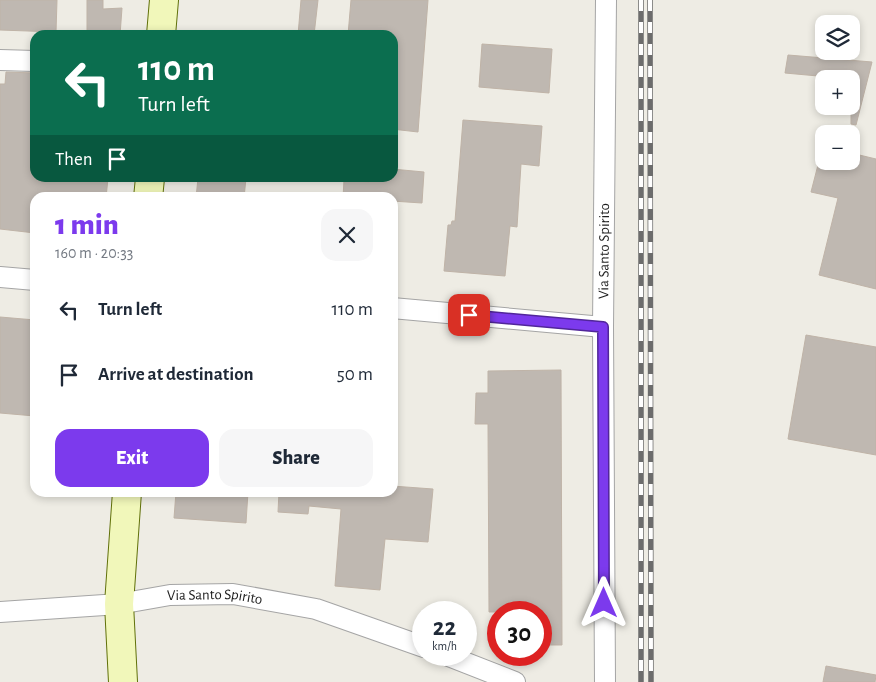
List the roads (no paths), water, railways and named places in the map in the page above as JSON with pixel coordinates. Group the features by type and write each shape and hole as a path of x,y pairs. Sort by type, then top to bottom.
{"street":[{"path":"161,30 164,0"},
{"name":"Via Santo Spirito","path":"604,682 603,327 606,0"},
{"path":"0,60 30,61"},
{"path":"0,278 30,280"},
{"path":"398,309 603,327"},
{"path":"123,682 119,604 127,497"},
{"name":"Via Santo Spirito","path":"0,612 119,604 170,594 233,594 316,610 412,643"},
{"path":"474,666 514,682"}],"railway":[{"path":"641,0 641,682"},
{"path":"650,0 651,682"}]}
